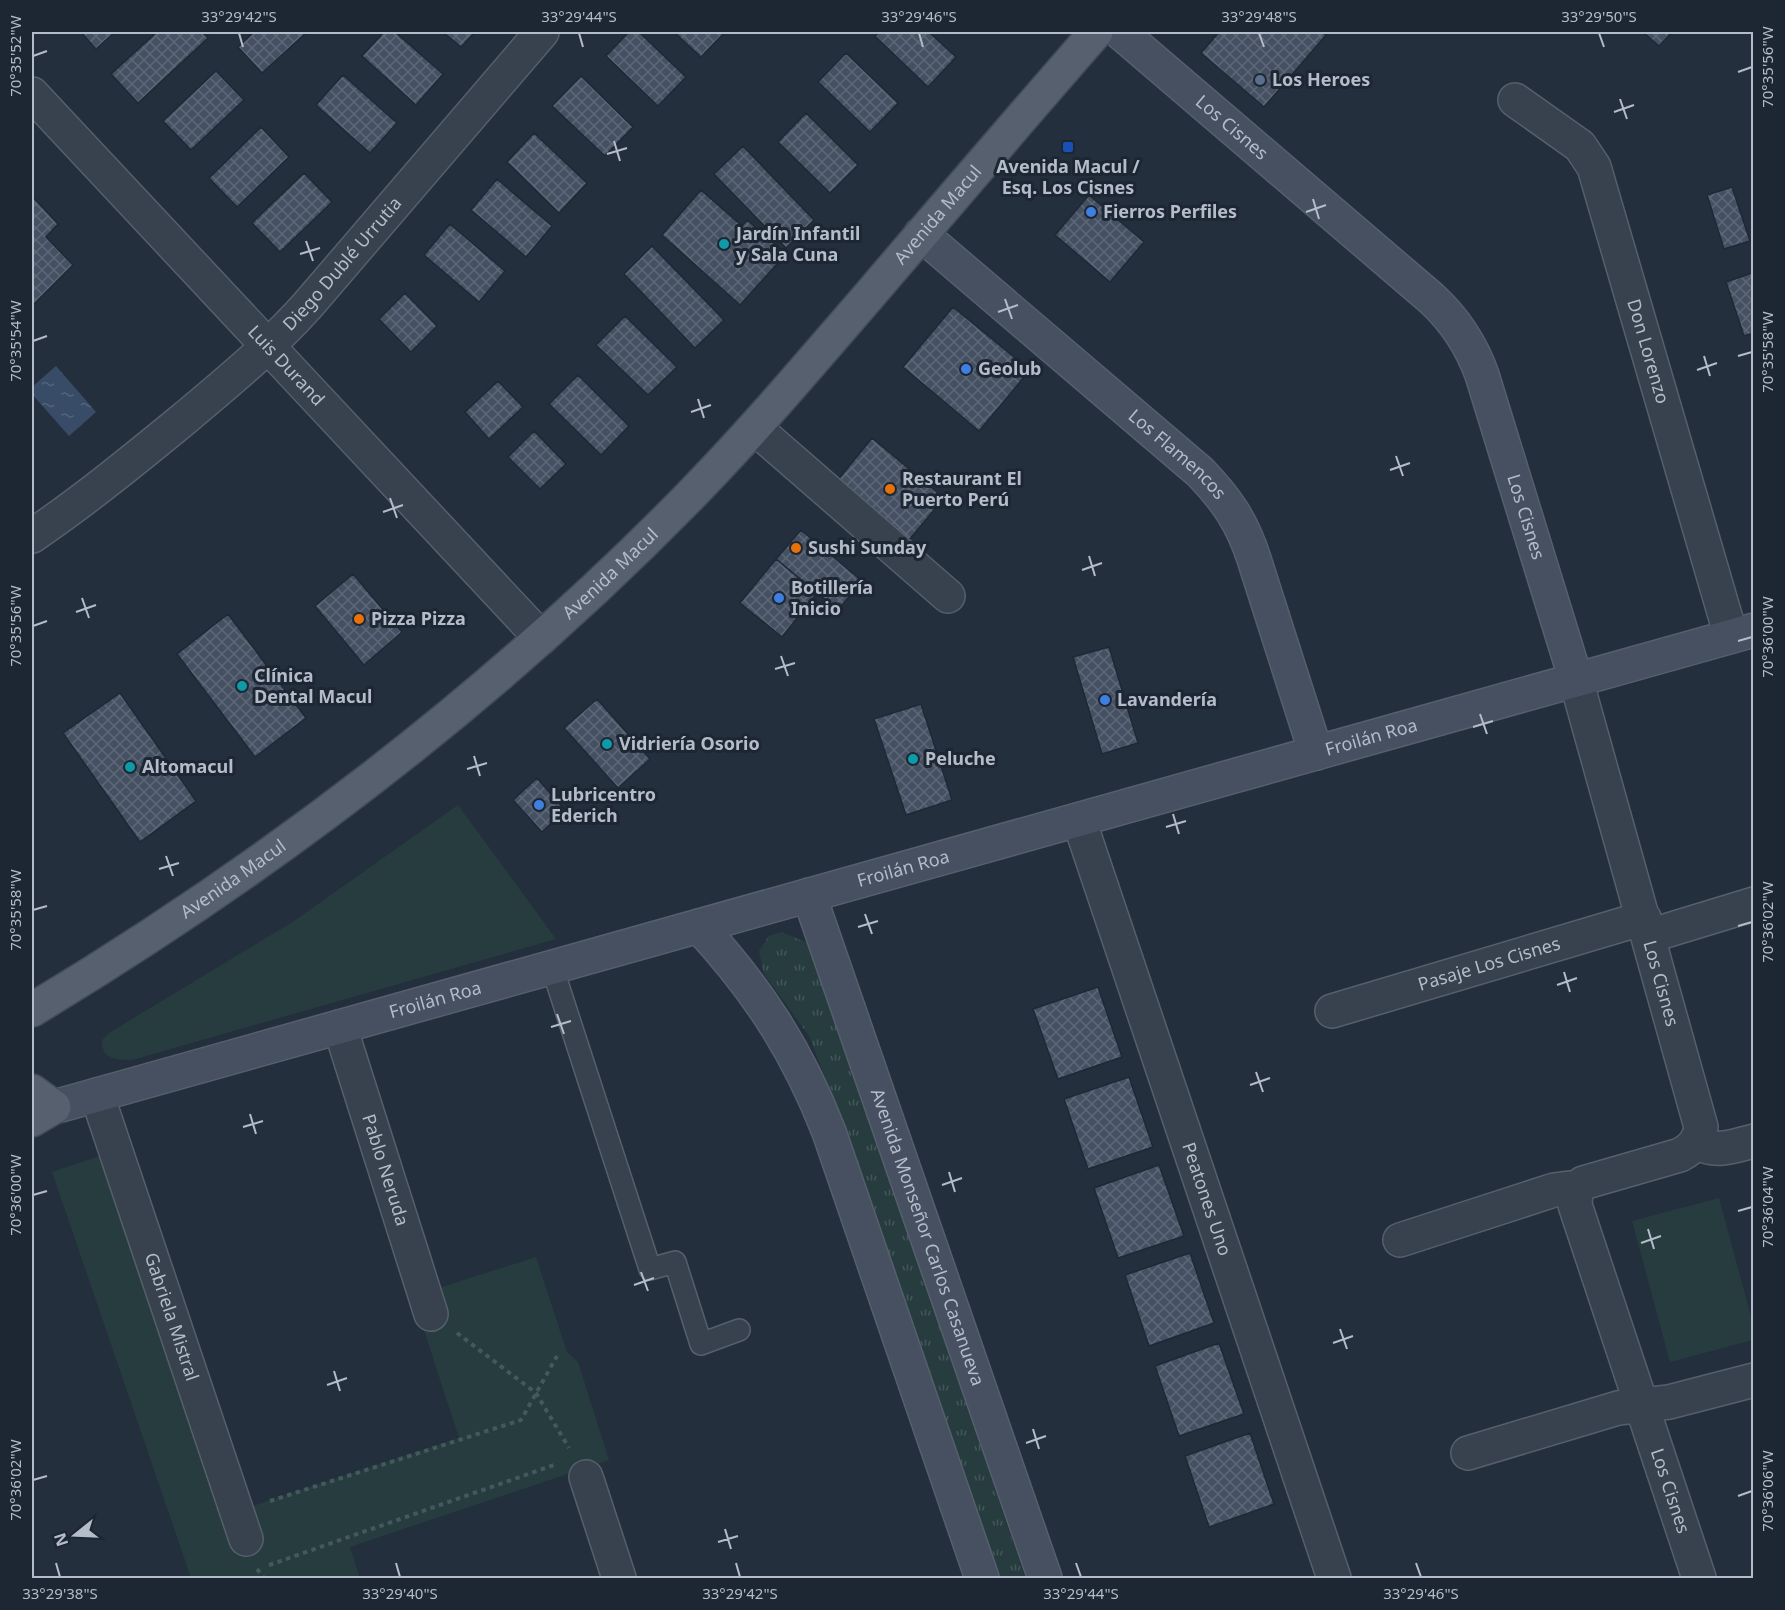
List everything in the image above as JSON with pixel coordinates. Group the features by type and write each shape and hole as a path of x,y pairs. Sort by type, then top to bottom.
{"main road":[{"name":"Avenida Macul","path":"32,1010 187,913 369,780 447,718 541,638 614,571 755,428 1096,32"},
{"name":"Los Cisnes","path":"1120,32 1425,293 1448,314 1462,333 1474,353 1482,375 1576,680"},
{"name":"Los Flamencos","path":"921,234 1200,472 1234,512 1246,535 1316,753"},
{"name":"Froilán Roa","path":"39,1106 97,1095 1742,633"},
{"name":"Avenida Monseñor Carlos Casanueva","path":"809,895 1045,1578"},
{"path":"699,926 728,957 754,991 793,1052 815,1095 982,1578"}],"street":[{"name":"Diego Dublé Urrutia","path":"32,536 154,443 269,347 542,32"},
{"name":"Luis Durand","path":"32,94 541,638"},
{"name":"Don Lorenzo","path":"1515,100 1580,146 1594,167 1742,633"},
{"path":"755,428 948,596"},
{"name":"Los Cisnes","path":"1576,680 1701,1120 1701,1133 1696,1142"},
{"name":"Peatones Uno","path":"1079,820 1334,1578"},
{"name":"Pasaje Los Cisnes","path":"1332,1011 1647,927 1754,904"},
{"name":"Pablo Neruda","path":"340,1027 431,1314"},
{"name":"Gabriela Mistral","path":"97,1095 242,1525"},
{"path":"1400,1240 1554,1190 1569,1188 1576,1190 1588,1181 1680,1155 1692,1148 1696,1142 1706,1148 1720,1150 1754,1141"},
{"name":"Los Cisnes","path":"1576,1190 1575,1204 1699,1578"},
{"path":"1468,1453 1618,1408 1668,1402 1754,1380"},
{"path":"580,1468 619,1578"}],"lane":[{"path":"552,967 650,1269 675,1262 701,1344 739,1330"}],"path":[{"path":"257,1569 580,1468 536,1393 431,1314"},
{"path":"242,1525 520,1420 557,1356"}],"green space":[{"path":"458,805 556,939 132,1060 115,1059 104,1051 102,1040 109,1033 294,921"},
{"path":"782,932 810,944 1025,1578 1000,1578 938,1407 839,1113 809,1036 764,974 759,951 769,936"},
{"path":"109,1153 231,1513 459,1438 420,1318 442,1287 536,1257 567,1352 578,1362 609,1460 350,1547 360,1578 191,1578 52,1172"},
{"path":"1719,1198 1753,1324 1753,1340 1670,1362 1632,1221"}],"water":[{"path":"56,366 96,412 69,436 32,394 32,387"}],"building":[{"path":"81,32 115,32 96,49"},
{"path":"157,32 202,32 208,38 138,103 111,74"},
{"path":"254,32 307,32 262,73 238,47"},
{"path":"384,32 395,32 443,74 416,105 362,56"},
{"path":"443,32 475,32 461,47"},
{"path":"629,32 639,32 686,77 658,106 606,56"},
{"path":"674,32 725,32 701,57"},
{"path":"880,32 929,32 956,57 928,87 875,36"},
{"name":"Los Heroes","path":"1219,32 1322,32 1326,35 1264,107 1201,53"},
{"path":"1643,32 1672,32 1659,46"},
{"path":"846,53 898,103 870,132 818,82"},
{"path":"216,71 244,100 191,150 163,121"},
{"path":"343,75 397,123 370,153 316,105"},
{"path":"581,76 633,127 605,156 552,106"},
{"path":"806,113 858,165 830,193 778,142"},
{"path":"261,127 289,157 237,207 209,178"},
{"path":"534,133 587,183 559,213 507,162"},
{"path":"743,146 814,220 786,248 714,174"},
{"path":"304,173 332,202 280,252 252,223"},
{"path":"497,179 552,226 526,257 471,210"},
{"path":"1732,187 1750,241 1724,249 1707,195"},
{"name":"Jardín Infantil y Sala Cuna","path":"701,190 742,226 747,220 786,254 740,305 662,235"},
{"path":"1089,195 1144,242 1110,282 1055,235"},
{"path":"32,196 58,224 46,237 73,265 32,306"},
{"path":"450,224 505,271 479,302 424,255"},
{"path":"652,246 724,320 695,348 624,274"},
{"path":"1752,273 1754,333 1744,336 1726,282"},
{"path":"405,293 437,326 411,352 379,319"},
{"name":"Geolub","path":"953,307 1030,370 979,431 903,367"},
{"path":"625,316 677,367 648,395 596,345"},
{"path":"578,375 629,426 601,455 549,404"},
{"path":"498,381 523,407 489,439 465,412"},
{"path":"534,431 566,464 540,489 508,457"},
{"name":"Restaurant El Puerto Perú","path":"872,438 944,498 909,540 837,481"},
{"path":"801,530 862,581 838,610 776,559"},
{"name":"Botillería Inicio","path":"776,559 817,593 782,637 740,603"},
{"name":"Pizza Pizza","path":"353,574 402,632 364,665 315,606"},
{"name":"Clínica Dental Macul","path":"228,614 306,718 255,757 177,654"},
{"name":"Lavandería","path":"1109,647 1138,743 1102,754 1073,657"},
{"name":"Altomacul","path":"120,693 196,801 140,842 63,733"},
{"name":"Vidriería Osorio","path":"597,699 650,759 618,788 564,728"},
{"name":"Peluche","path":"921,704 952,800 906,815 874,719"},
{"name":"Lubricentro Ederich","path":"537,778 565,810 542,832 513,800"},
{"path":"1098,987 1122,1057 1058,1079 1033,1009"},
{"path":"1129,1077 1153,1147 1088,1169 1064,1099"},
{"path":"1159,1165 1184,1236 1118,1258 1094,1188"},
{"path":"1190,1253 1214,1323 1149,1346 1125,1275"},
{"path":"1219,1343 1244,1414 1179,1436 1155,1366"},
{"path":"1250,1433 1274,1504 1209,1527 1185,1456"}],"place":[{"name":"Los Heroes","path":"1260,80"},
{"name":"Avenida Macul / Esq. Los Cisnes","path":"1068,147"},
{"name":"Fierros Perfiles","path":"1091,212"},
{"name":"Jardín Infantil y Sala Cuna","path":"724,244"},
{"name":"Geolub","path":"966,369"},
{"name":"Restaurant El Puerto Perú","path":"890,489"},
{"name":"Sushi Sunday","path":"796,548"},
{"name":"Botillería Inicio","path":"779,598"},
{"name":"Pizza Pizza","path":"359,619"},
{"name":"Clínica Dental Macul","path":"242,686"},
{"name":"Lavandería","path":"1105,700"},
{"name":"Vidriería Osorio","path":"607,744"},
{"name":"Peluche","path":"913,759"},
{"name":"Altomacul","path":"130,767"},
{"name":"Lubricentro Ederich","path":"539,805"}]}
